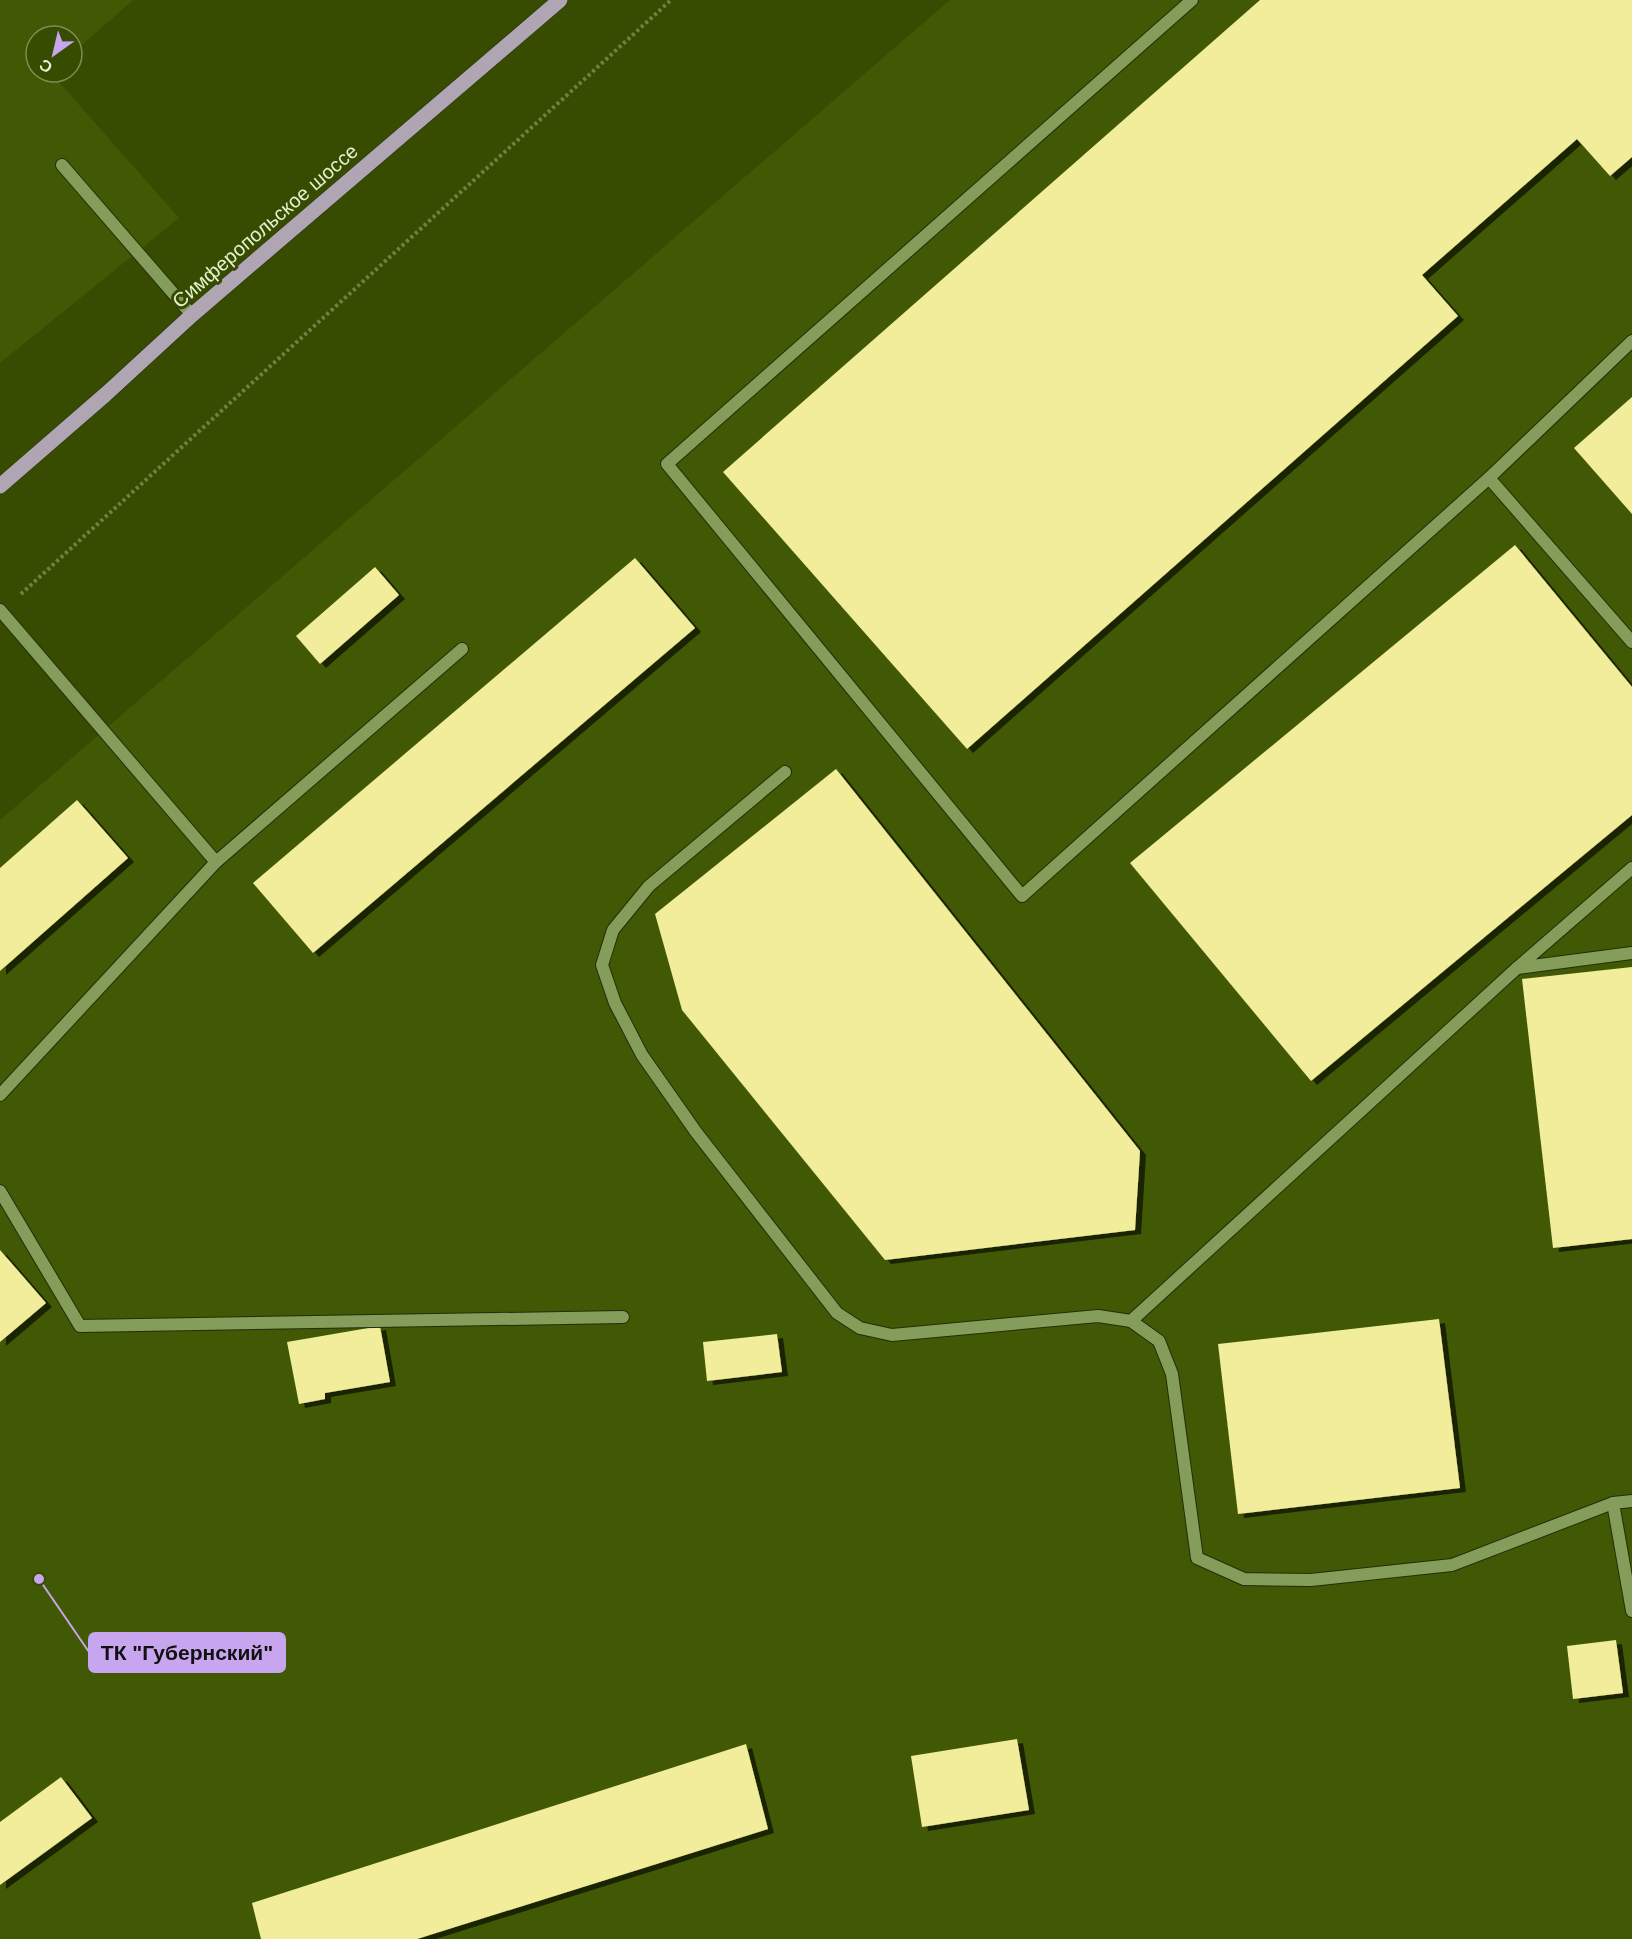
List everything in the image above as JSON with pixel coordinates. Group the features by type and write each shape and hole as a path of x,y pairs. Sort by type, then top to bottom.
{"main road":[{"name":"Симферопольское шоссе","path":"0,486 192,315 560,0"}],"lane":[{"path":"1192,0 667,464 1022,896 1489,478 1632,341"},
{"path":"62,165 192,315"},
{"path":"1489,478 1632,642"},
{"path":"1,611 216,862"},
{"path":"0,1095 216,862 462,650"},
{"path":"785,772 649,886 613,930 602,965 615,1003 642,1055 696,1132 837,1312 860,1328 892,1335 1098,1316 1131,1321 1159,1341 1172,1374 1197,1558 1244,1579 1311,1580 1452,1565 1613,1503 1632,1501"},
{"path":"1131,1321 1517,968 1632,868"},
{"path":"1517,968 1632,953"},
{"path":"0,1191 80,1326 623,1317"},
{"path":"1613,1503 1632,1611"}],"path":[{"path":"1,611 671,0"}],"shaded area":[{"path":"0,0 133,0 84,43 84,24 24,24 24,84 61,84 179,218 0,363"},
{"path":"950,0 1632,0 1632,1939 0,1939 0,820"}],"building":[{"path":"1260,0 1632,0 1632,157 1610,176 1577,139 1422,275 1458,316 967,749 723,472"},
{"path":"1632,397 1632,514 1574,448"},
{"path":"1515,545 1632,687 1632,815 1311,1081 1130,863"},
{"path":"635,558 695,628 313,953 253,883"},
{"path":"375,567 399,595 320,664 296,636"},
{"path":"836,769 1140,1151 1135,1230 885,1260 682,1010 655,914"},
{"path":"77,800 128,858 0,971 0,868"},
{"path":"1632,967 1632,1239 1553,1248 1522,979"},
{"path":"0,1250 46,1303 0,1342"},
{"path":"1439,1319 1460,1488 1238,1514 1218,1344"},
{"path":"380,1326 390,1382 325,1393 325,1399 299,1404 287,1342"},
{"path":"777,1334 782,1372 707,1381 703,1342"},
{"path":"1616,1640 1623,1693 1573,1699 1567,1646"},
{"path":"1017,1739 1029,1810 922,1827 911,1756"},
{"path":"746,1744 768,1829 417,1939 261,1939 252,1903"},
{"path":"61,1777 92,1818 0,1885 0,1822"}],"place":[{"name":"ТК \"Губернский\"","path":"39,1579"}]}
